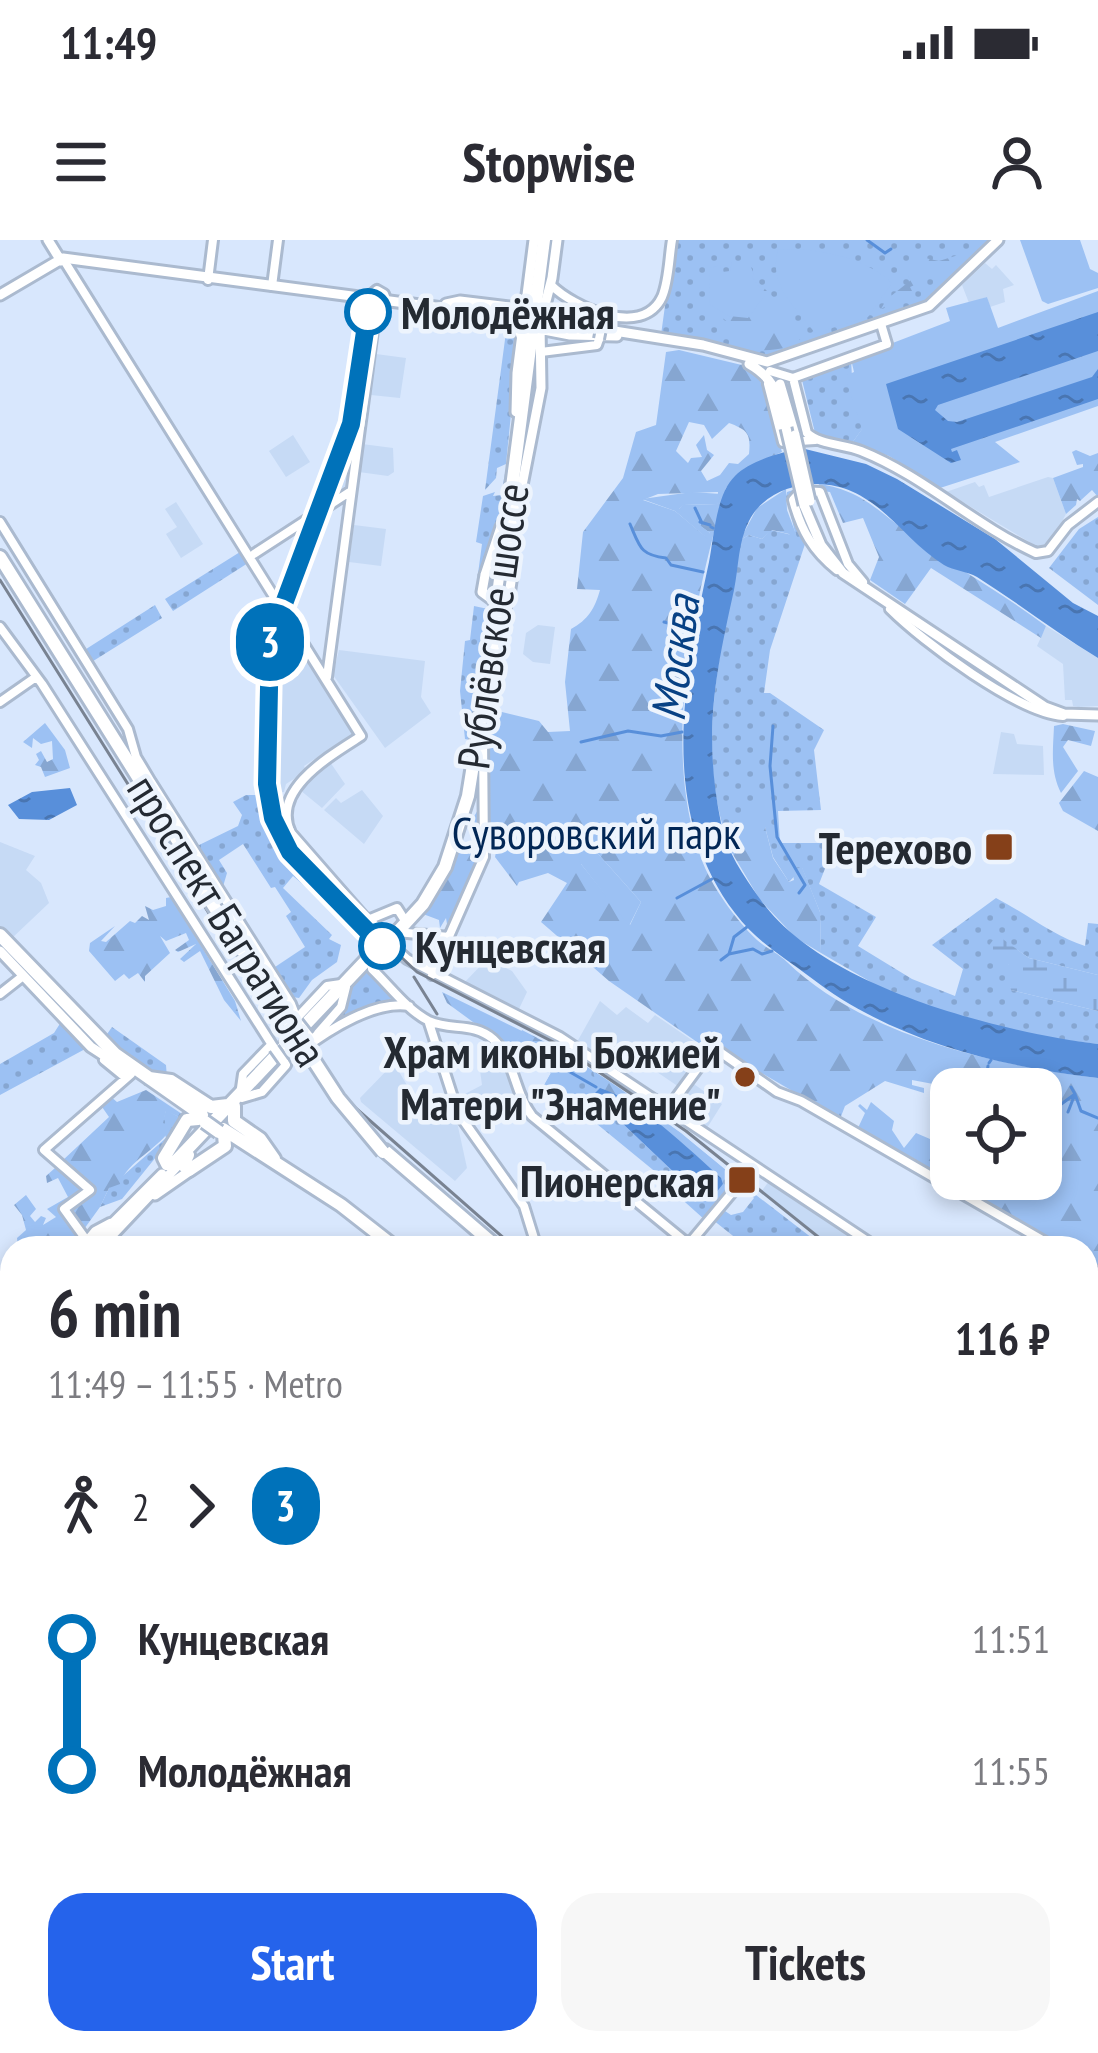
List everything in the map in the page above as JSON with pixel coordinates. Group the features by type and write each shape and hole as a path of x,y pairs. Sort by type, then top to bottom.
{"main road":[{"path":"488,672 504,628 510,547 541,388 544,303 551,284 544,240"},
{"path":"516,412 519,319 544,240"},
{"name":"Рублёвское шоссе","path":"236,1101 423,904 456,843 488,672 544,240"},
{"name":"Рублёвское шоссе","path":"344,986 382,945 442,865 461,812 544,240"},
{"path":"545,326 703,350 772,366 934,303 998,240"},
{"path":"52,241 62,260"},
{"path":"62,260 208,278"},
{"path":"0,298 62,260 519,319"},
{"path":"430,308 460,301 519,319"},
{"path":"544,303 548,310 613,330"},
{"path":"545,326 613,330 703,345 753,363 776,388 800,435 807,503 820,545 851,579 1036,702 1054,711 1098,712"},
{"path":"772,366 800,435 807,503 824,543 841,565 1048,704 1098,712"},
{"path":"501,526 481,586 484,597 495,603 510,593 526,460"},
{"name":"проспект Багратиона","path":"0,560 206,890"},
{"name":"проспект Багратиона","path":"11,576 338,1098 384,1152 484,1236"},
{"path":"0,942 23,976 94,1050 209,1124 247,1141 374,1236"},
{"path":"0,942 132,1075 171,1089 209,1124"},
{"path":"104,1236 236,1101"},
{"path":"236,1101 232,1116 247,1141 374,1236"},
{"path":"101,1236 177,1164 209,1124 226,1119 238,1124"},
{"path":"103,1236 177,1164 209,1124"},
{"name":"проспект Багратиона","path":"384,1152 484,1236"}],"street":[{"path":"208,278 213,240"},
{"path":"272,286 278,240"},
{"path":"570,314 547,305 553,293 604,316 633,316 658,303 672,240"},
{"path":"62,260 125,359"},
{"path":"62,260 361,736 291,794 286,814 289,830 371,919 411,1006 428,1021 458,1113 524,1206 533,1236"},
{"path":"79,284 76,271 86,265"},
{"path":"551,284 567,298"},
{"path":"327,679 376,304"},
{"path":"541,352 598,342 604,316"},
{"path":"786,396 786,385 793,378 887,344 880,324"},
{"path":"753,363 767,382 786,443 800,435 851,447 884,461 1036,553 1048,551 1068,525 1098,502"},
{"path":"772,366 793,378"},
{"path":"793,378 800,435"},
{"path":"254,554 351,490"},
{"path":"851,579 809,542 793,498 798,492 818,490 848,564 864,584"},
{"path":"0,522 128,729 142,766 311,1039"},
{"path":"10,542 3,552 30,604"},
{"path":"0,627 285,1064 257,1078"},
{"path":"432,975 484,853 482,726 504,628"},
{"path":"316,662 329,661"},
{"path":"0,702 36,677"},
{"path":"371,919 397,908 404,913 382,945"},
{"path":"382,945 449,937"},
{"path":"382,945 432,975 560,1037 860,1236"},
{"path":"0,994 23,976"},
{"path":"297,1020 330,1001"},
{"path":"311,1039 330,1001"},
{"path":"311,1039 395,1005 411,1006"},
{"path":"428,1021 474,1028 494,1040 532,1116 679,1236"},
{"path":"257,1078 273,1047"},
{"path":"667,1110 713,1051 720,1052 784,1096 801,1101 1033,1236"},
{"path":"84,1236 64,1209 91,1190 44,1150 132,1075"},
{"path":"699,1236 754,1167"}],"shaded area":[{"path":"985,263 992,269 996,265 1014,285 1003,289 1005,302 990,307 987,297 969,303 962,285"},
{"path":"376,354 406,358 400,398 371,395"},
{"path":"341,423 357,424 348,488 334,496"},
{"path":"293,435 310,462 286,477 269,451"},
{"path":"362,444 393,448 394,472 388,476 359,472"},
{"path":"1053,478 1066,514 1049,545 1041,549 946,492 975,482 984,485 989,497"},
{"path":"176,502 203,544 181,558 166,534 177,527 165,509"},
{"path":"354,525 386,529 381,566 349,562"},
{"path":"284,620 354,733 304,766 306,771 286,784 284,792 273,793 270,664 278,622"},
{"path":"538,625 555,627 550,664 533,662 523,654 526,633"},
{"path":"1046,626 1098,658 1098,706 1078,707 1065,700 1063,664 1037,646"},
{"path":"339,650 425,661 421,697 431,713 385,748 333,675"},
{"path":"1001,732 1014,734 1017,744 1043,746 1044,775 993,774"},
{"path":"330,762 345,784 322,808 300,790"},
{"path":"362,790 383,816 364,844 324,810 336,798 341,803"},
{"path":"0,842 35,856 26,870 41,883 49,903 10,940 0,928"},
{"path":"487,959 512,971 527,992 518,1011 463,984"},
{"path":"600,1001 617,1015 626,1007 648,1023 655,1015 708,1051 679,1087 629,1053 611,1065 577,1042"},
{"path":"503,1056 517,1102 477,1124 463,1095 482,1085 479,1063"},
{"path":"394,1063 436,1119 457,1122 467,1168 455,1181 361,1102"},
{"path":"691,1082 722,1104 707,1128 672,1109"},
{"path":"769,1181 853,1236 819,1236 761,1192"}],"green space":[{"path":"674,240 994,240 927,303 769,357 661,335"},
{"path":"1020,240 1080,240 1090,269 1098,273 1098,288 1048,304 1042,301"},
{"path":"981,248 944,283 937,275 910,287 917,301 904,295 881,309 911,280 908,276 920,257 939,261"},
{"path":"803,249 851,259 892,283 868,317 815,333 785,295 777,274 778,250"},
{"path":"732,262 750,265 765,295 748,318 729,316 709,304 710,268 720,265 722,272 730,271"},
{"path":"759,283 777,301 786,300 790,305 793,334 800,340 813,340 751,349 707,306 715,300 761,295"},
{"path":"1098,291 1098,406 995,442 1020,462 940,488 889,456 852,443 862,429 847,383 847,375 854,372 851,359 950,321 946,308 987,297 998,328"},
{"path":"506,332 519,334 506,464 497,468 496,478 485,490"},
{"name":"Суворовский парк","path":"679,350 746,366 755,374 767,394 782,452 744,469 726,488 686,672 683,768 689,814 705,869 757,940 853,1009 932,1042 1035,1068 930,1068 930,1083 912,1080 924,1093 885,1081 845,1106 840,1119 727,1053 710,1051 609,981 541,922 567,883 548,873 517,886 495,857 497,847 489,834 486,728 494,710 539,721 548,732 570,731 565,682 571,629 590,613 600,590 577,589 583,532 623,478 636,432 656,425 666,352","holes":["689,422 704,425 712,439 729,423 747,434 749,454 707,481 701,471 714,455 707,450 704,435 696,445 702,457 688,463 676,451","718,492 717,505 684,504 678,510 710,533 705,536 675,511 643,500 658,494","592,847 641,902 630,925 581,864"]},
{"path":"851,359 853,396 863,428 852,443 816,437 801,376"},
{"path":"1072,452 1090,456 1098,453 1098,497 1092,490 1066,514 1053,478 1083,467 1077,465"},
{"path":"506,468 492,576 489,582 477,581 482,544 476,542 483,496 501,495"},
{"path":"819,484 867,502 1029,614 1046,626 1041,638 931,568 905,604 870,580 879,557 863,518 843,523 830,492 822,491"},
{"path":"786,489 787,510 797,537 793,540 789,534 772,530 762,539 749,535 740,540 757,508"},
{"path":"796,489 790,498 795,527 806,541 770,650 764,693 824,730 814,750 821,810 778,811 780,843 835,843 819,884 876,917 858,946 912,979 955,996 963,969 932,945 996,898 1085,946 1088,923 1098,924 1098,975 1029,958 997,936 1009,965 1011,990 1098,1011 1098,1044 1046,1038 957,1016 883,989 821,953 820,912 802,868 789,882 773,857 765,827 752,818 726,837 717,800 712,726 740,540 749,535 762,539 771,530 796,536 786,497"},
{"path":"692,492 721,494 717,505 685,504 679,509 710,533 708,539 675,511 642,499"},
{"path":"1098,517 1098,605 1049,568 1079,529"},
{"path":"240,552 248,563 173,611 165,599"},
{"path":"155,605 162,618 90,663 83,651"},
{"path":"474,606 488,609 470,740 465,739 460,691"},
{"path":"45,723 65,750 70,768 45,777 35,765 36,754 41,751 47,762 53,759 52,741 41,744 33,738 32,748 23,742"},
{"path":"1054,726 1095,731 1091,746 1068,740 1063,747 1078,771 1061,793 1053,752"},
{"path":"479,768 482,855 448,930 446,918 440,928 439,920 423,914 460,849 469,846 472,853"},
{"path":"1084,771 1098,777 1098,831 1063,811 1059,803"},
{"path":"246,795 265,795 272,829 287,854 375,946 293,876 283,888 332,935 329,939 341,945 337,962 312,980 299,998 292,997 272,969 305,947 275,887 271,888 243,844 219,860 227,873 222,890 195,847 238,826 242,815 233,802"},
{"path":"764,800 772,808 765,827 773,858 789,882 794,880 792,870 802,867 820,912 821,953 796,938 760,900 725,841 738,832 744,818 752,818"},
{"path":"582,846 592,847 641,902 629,926 581,864"},
{"path":"171,897 235,1001 241,1021 224,1000 200,951 184,962 180,959 196,944 175,950 189,940 186,933 166,941 160,936 170,953 145,976 145,982 138,973 129,979 124,974 115,981 89,951 90,943 115,926 101,941 106,942 130,921 135,923 142,916 149,920 145,906 153,910 166,906 166,898"},
{"path":"997,935 1029,958 1098,975 1098,1011 1011,990 1006,973 1009,965 987,948"},
{"path":"367,971 404,1002 392,998 316,1039 348,990"},
{"path":"442,992 584,1066 570,1090 582,1104 579,1110 542,1089 551,1073 536,1060 540,1050 532,1040 520,1036 515,1045 503,1044 447,1003"},
{"path":"61,1022 87,1048 0,1095 0,1064 54,1033"},
{"path":"112,1027 166,1065 167,1078 141,1068 105,1037"},
{"path":"522,1030 579,1062 661,1118 738,1180 705,1220 575,1106 542,1089 551,1073 515,1045","holes":["602,1104 723,1184 702,1199"]},
{"path":"593,1071 681,1133 724,1169 721,1178 654,1121 596,1084"},
{"name":"Суворовский парк","path":"1062,1072 1098,1078 1098,1236 1041,1236 980,1200 1062,1200"},
{"path":"146,1090 182,1114 166,1111 163,1123 172,1127 129,1168 120,1184 109,1188 79,1236 19,1236 26,1230 14,1205 26,1195 36,1209 30,1216 35,1222 41,1216 46,1218 43,1225 56,1217 47,1209 68,1197 58,1178 47,1183 46,1176 55,1168 62,1170 62,1161 109,1117 100,1104 110,1096 117,1102"},
{"name":"Суворовский парк","path":"871,1102 894,1121 892,1130 904,1148 916,1133 930,1139 930,1171 843,1120 858,1128 865,1113 858,1106 867,1110"},
{"path":"166,1110 186,1120 122,1199 100,1207 109,1188 166,1138 162,1124"},
{"path":"743,1185 809,1236 733,1236 713,1220 722,1209 731,1215 743,1212 754,1198"}],"water":[{"path":"1098,312 1098,351 938,405 935,410 957,422 1092,377 1098,369 1098,399 951,449 957,450 961,460 951,463 898,429 886,384"},
{"path":"801,448 866,464 995,539 1073,603 1098,616 1098,658 977,577 944,565 856,493 817,484 797,486 761,505 743,537 717,678 712,733 721,823 731,853 760,899 788,930 824,957 913,999 1010,1028 1098,1044 1098,1078 983,1057 875,1018 761,940 735,913 710,873 686,788 683,743 692,651 724,494 741,470"},
{"path":"70,788 77,805 49,820 19,819 8,805 32,792"},
{"path":"600,1088 647,1114 721,1178 723,1184 711,1199 702,1199 602,1104 595,1093"}],"waterway":[{"path":"867,240 885,253 891,249"},
{"path":"695,508 702,523"},
{"path":"700,522 710,525"},
{"path":"630,524 646,552 666,558 671,565 703,572"},
{"name":"Москва","path":"664,622 695,630"},
{"path":"773,726 770,766 777,837 805,885 799,893"},
{"name":"Москва","path":"581,742 628,731 661,736 682,732"},
{"path":"677,898 712,879"},
{"path":"721,960 729,954 734,937 747,927"},
{"path":"729,954 772,951"},
{"path":"556,1064 596,1087"},
{"path":"1068,1112 1075,1094 1071,1087"},
{"path":"1062,1104 1075,1094 1081,1111 1098,1118"}],"railway":[{"path":"0,580 215,923 308,1057 351,1104 501,1236"},
{"path":"271,626 264,730 271,812 286,848 324,889"},
{"path":"315,876 417,972 559,1045 686,1131 817,1236"},
{"path":"414,977 437,1014"}],"metro line":[{"name":"3","path":"368,312 351,424 270,641 267,784 273,818 290,852 382,946"}],"place":[{"name":"Молодёжная","path":"368,312"},
{"name":"Терехово","path":"999,847"},
{"name":"Кунцевская","path":"382,946"},
{"name":"Храм иконы Божией Матери \"Знамение\"","path":"745,1077"},
{"name":"Пионерская","path":"742,1180"}]}
